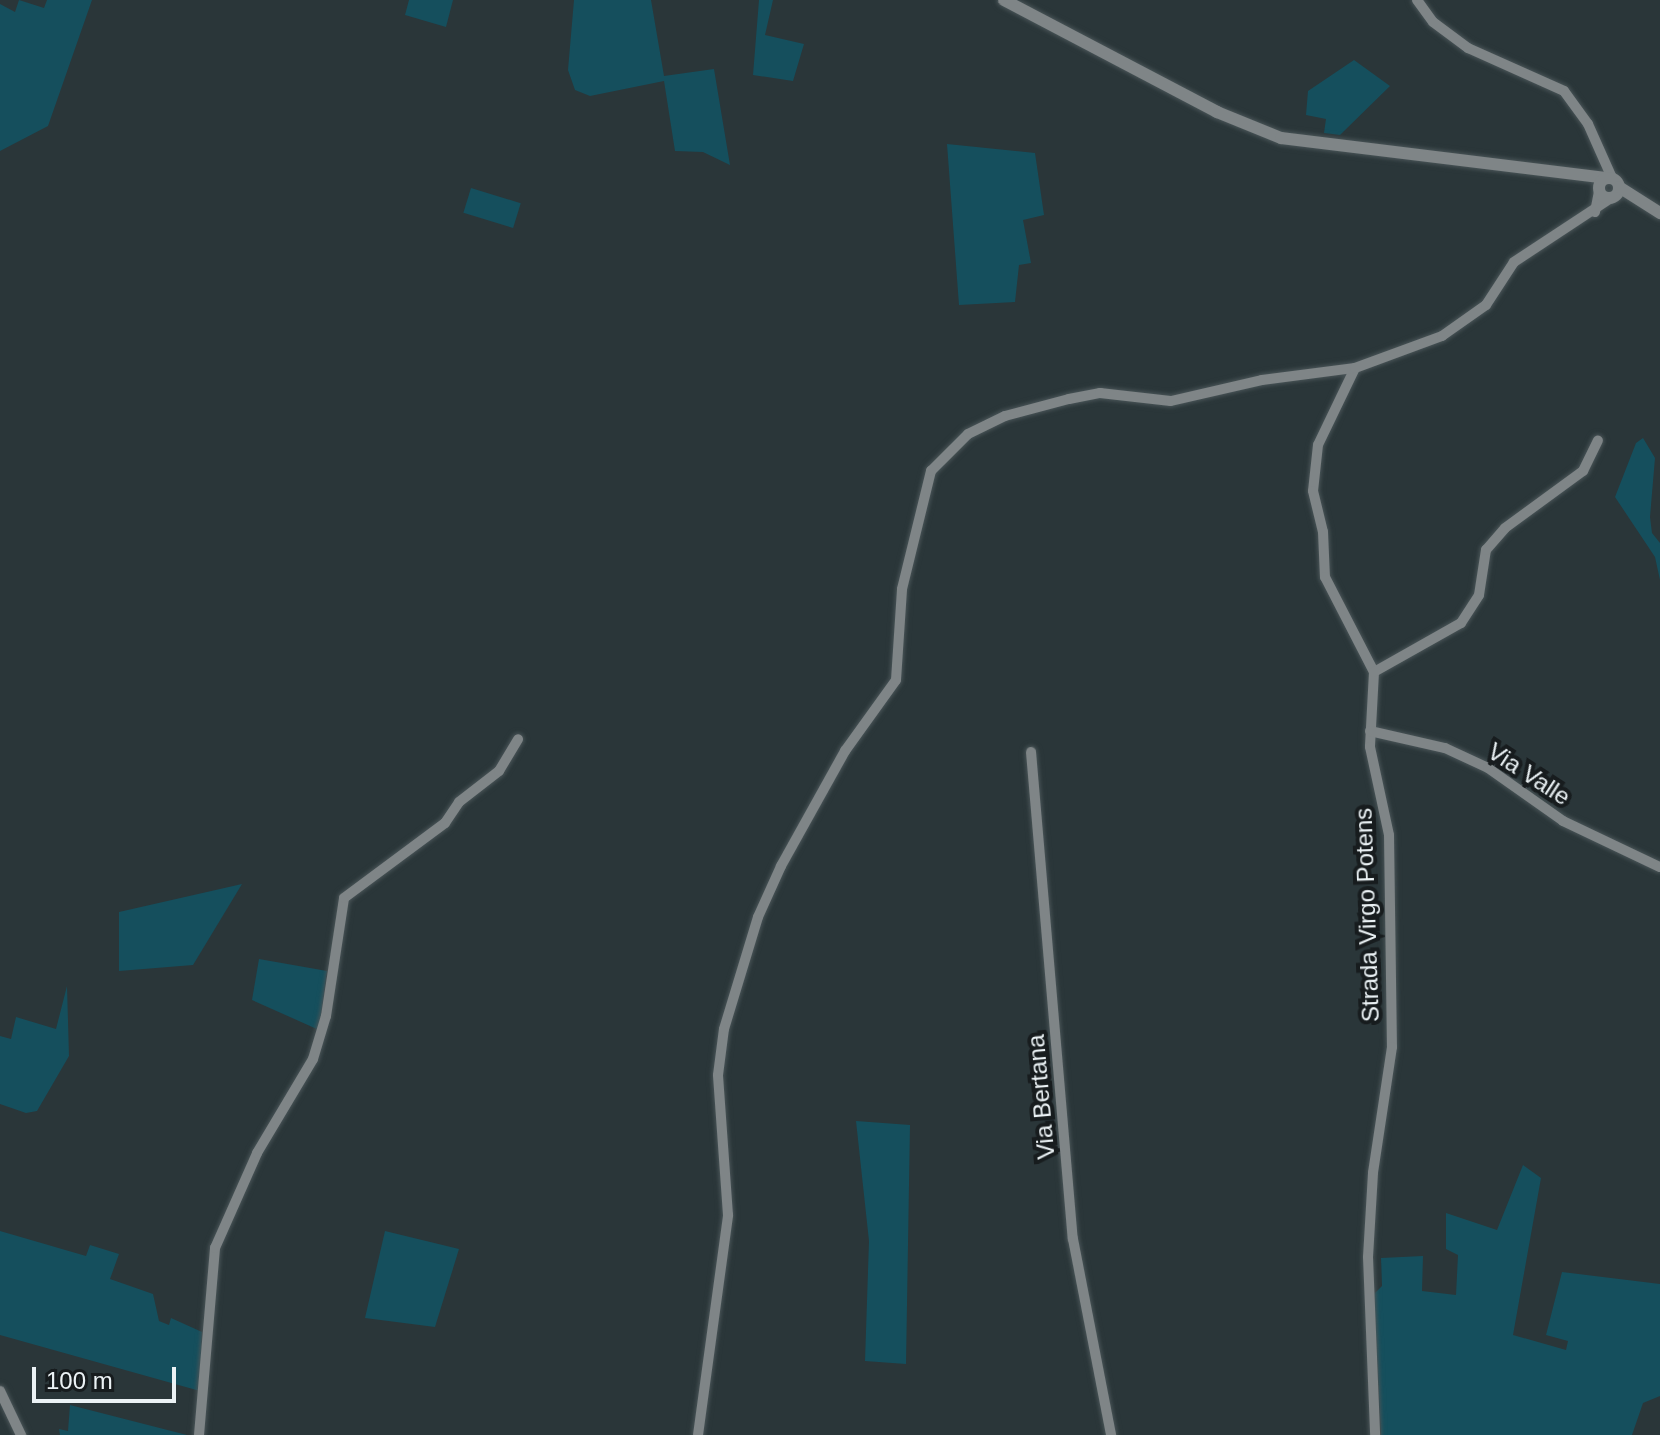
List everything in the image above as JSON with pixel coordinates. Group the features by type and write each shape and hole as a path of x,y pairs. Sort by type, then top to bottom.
{"street":[{"path":"1004,0 1229,118 1281,138 1564,171 1613,188 1660,213"},
{"path":"1417,0 1433,22 1468,48 1564,91 1588,124 1613,188"},
{"path":"1564,171 1599,190 1613,188"},
{"path":"698,1435 728,1215 718,1075 724,1029 758,917 781,866 845,751 896,680 902,589 931,471 968,434 1005,416 1069,399 1100,393 1171,401 1262,380 1355,368 1442,336 1470,319 1514,262 1595,212 1613,188"},
{"path":"1595,212 1599,190"},
{"path":"1355,368 1318,445 1313,491 1323,532 1325,577 1374,672 1461,623 1479,595 1486,550 1505,528 1583,471 1598,440"},
{"name":"Strada Virgo Potens","path":"1374,672 1370,731 1389,835 1392,1047 1373,1173 1368,1257 1375,1435"},
{"name":"Via Valle","path":"1370,731 1445,748 1488,768 1563,821 1660,867"},
{"path":"199,1435 215,1248 257,1153 321,1036 344,898 445,823 459,802 499,771 518,739"},
{"name":"Via Bertana","path":"1031,752 1073,1239 1111,1435"},
{"path":"0,1391 21,1435"}],"shaded area":[{"path":"19,0 44,8 47,0 92,0 48,126 0,151 0,4 15,12"},
{"path":"409,0 453,0 446,27 405,15"},
{"path":"574,0 651,0 664,76 714,69 730,165 703,152 675,151 664,81 590,96 575,90 568,70"},
{"path":"759,0 773,0 765,35 804,44 793,81 753,75"},
{"path":"1354,60 1390,86 1340,135 1324,133 1326,119 1306,115 1308,91"},
{"path":"947,144 1035,153 1044,215 1023,220 1031,263 1019,265 1015,302 959,305"},
{"path":"471,188 521,203 513,228 463,213"},
{"path":"1643,438 1655,458 1650,517 1652,533 1660,543 1660,580 1655,557 1615,497 1636,443"},
{"path":"242,884 193,965 119,971 119,912"},
{"path":"259,959 327,971 319,1030 252,1000"},
{"path":"67,986 69,1056 37,1111 26,1113 0,1104 0,1036 11,1039 16,1017 56,1029"},
{"path":"856,1121 910,1125 906,1364 865,1361 869,1241"},
{"path":"1523,1165 1541,1178 1513,1335 1566,1350 1568,1341 1546,1335 1562,1272 1660,1284 1660,1396 1643,1403 1632,1435 1381,1435 1374,1294 1382,1286 1381,1258 1423,1256 1422,1291 1456,1295 1458,1255 1446,1249 1446,1213 1497,1230"},
{"path":"0,1231 86,1256 90,1245 119,1254 110,1279 153,1294 159,1321 169,1325 171,1318 202,1332 200,1391 0,1335"},
{"path":"385,1231 459,1249 435,1327 365,1318"},
{"path":"70,1405 187,1435 60,1435 59,1429 68,1431"}]}
